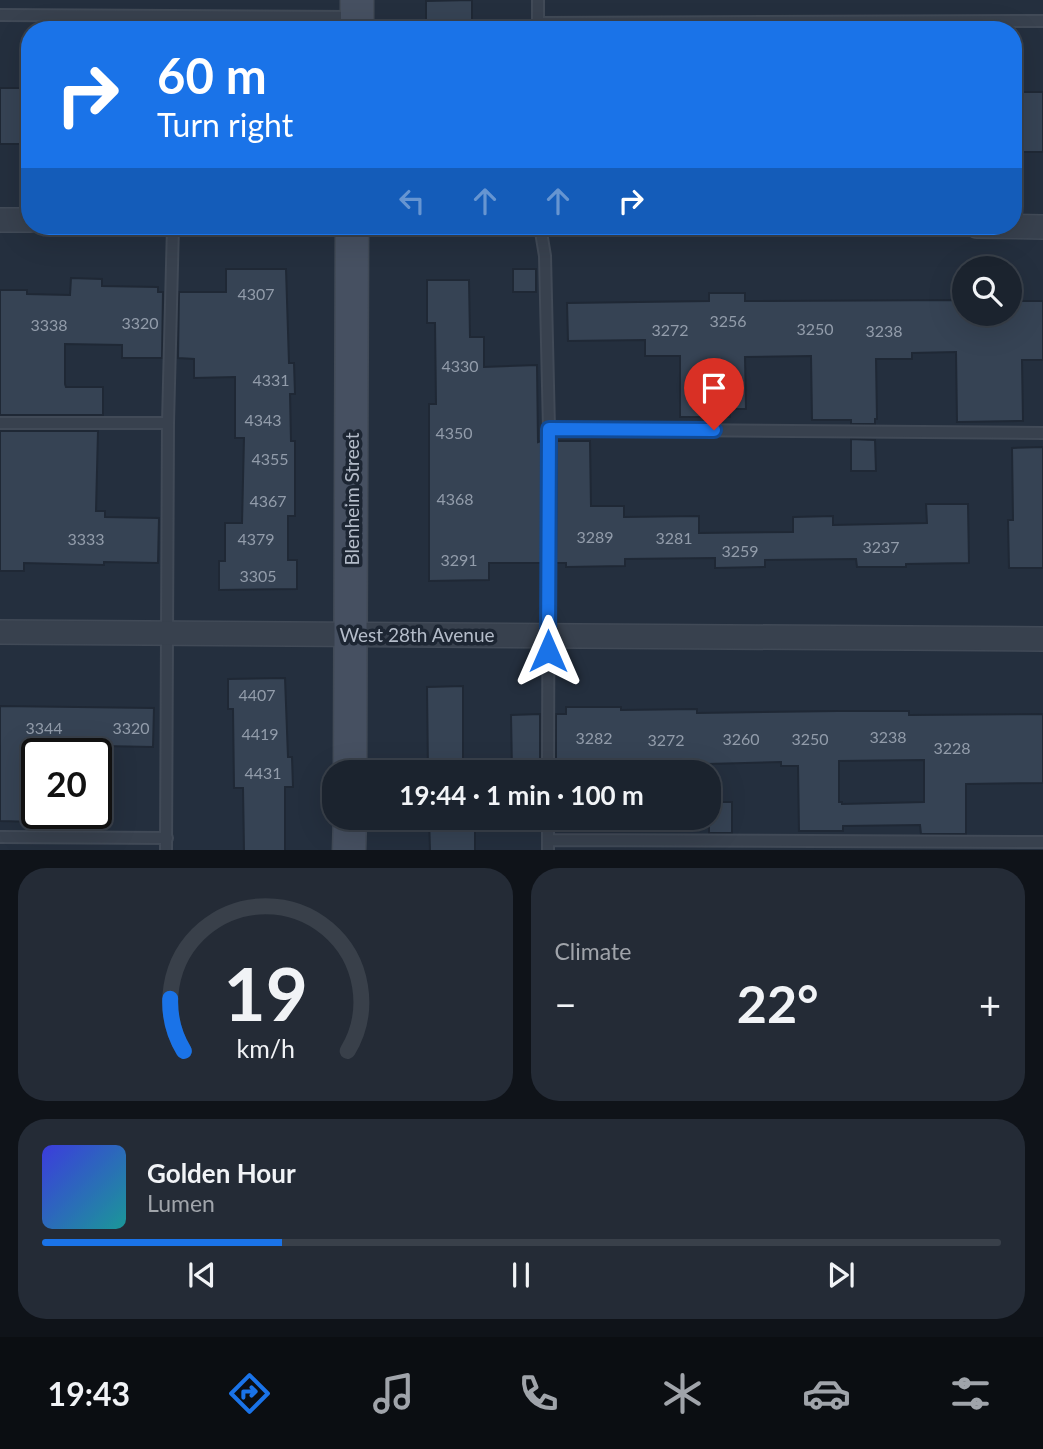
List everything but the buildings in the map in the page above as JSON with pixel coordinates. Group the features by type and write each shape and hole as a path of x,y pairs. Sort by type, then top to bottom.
{"street":[{"path":"0,220 21,220"},
{"path":"1022,226 1043,226"},
{"name":"Blenheim Street","path":"350,760 352,235"},
{"name":"West 28th Avenue","path":"0,632 1043,639"},
{"path":"349,850 350,830"}],"lane":[{"path":"538,0 538,21"},
{"path":"0,15 357,16"},
{"path":"1022,21 1043,21"},
{"path":"0,837 166,844 173,235"},
{"path":"542,235 545,256 549,429 548,760"},
{"path":"0,423 169,423"},
{"path":"549,429 1043,433"},
{"path":"548,845 1043,842"}],"route":[{"path":"548,651 549,429 714,430"}]}
